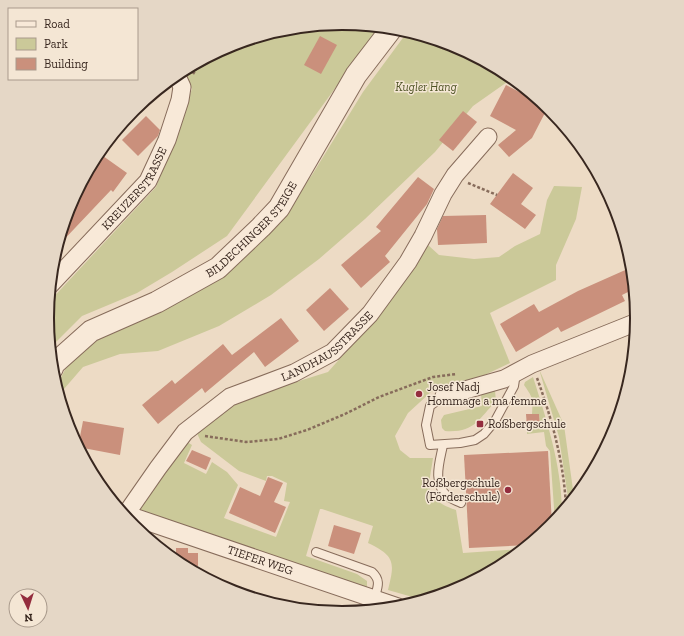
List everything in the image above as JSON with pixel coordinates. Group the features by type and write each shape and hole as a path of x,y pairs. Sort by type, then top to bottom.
{"street":[{"name":"BILDECHINGER STEIGE","path":"57,361 91,331 157,302 218,268 261,227 279,208 356,75 388,34"},
{"name":"KREUZERSTRASSE","path":"56,278 148,180 167,140 180,100 182,87 179,81"},
{"name":"LANDHAUSSTRASSE","path":"127,510 185,432 230,397 294,373 333,352 370,314 408,262 443,194 455,175 488,137"},
{"path":"444,396 504,379 532,364 630,325"},
{"name":"TIEFER WEG","path":"134,517 384,603"}],"lane":[{"path":"444,396 430,406 426,425 430,445 474,440 484,434 495,421 514,386 516,372"},
{"path":"443,444 438,481 440,488 448,497 461,503"},
{"path":"316,552 372,572 377,577 378,583 374,600"}],"path":[{"path":"455,175 466,182 497,195"},
{"path":"532,364 558,445 566,498"},
{"path":"185,432 246,442 278,439 307,430 379,397 433,377 463,374"}],"green space":[{"path":"342,30 376,32 227,236 137,293 82,316 55,343 54,318 55,295 156,187 192,89 185,77 215,60 249,45 304,32"},
{"name":"Kugler Hang","path":"403,37 435,45 452,52 486,69 507,82 473,106 435,152 365,219 319,259 271,295 219,326 158,351 120,354 83,367 64,389 64,392 61,378 69,362 80,350 274,227 312,175 363,92"},
{"path":"554,186 582,187 576,219 556,265 556,280 490,313 510,363 472,381 431,392 408,413 395,436 400,450 410,458 433,458 430,477 430,490 438,501 445,506 456,510 463,553 512,550 469,576 435,591 412,597 388,590 392,573 391,561 384,552 368,543 373,526 322,509 320,509 306,556 357,574 367,581 367,588 140,510 136,507 184,440 192,445 184,463 206,474 212,462 227,472 238,485 224,518 276,537 290,502 284,501 287,483 272,476 267,476 266,481 239,471 201,442 195,429 209,418 251,396 328,372 376,318 428,245 439,255 474,259 499,257 515,246 540,234 547,200"},
{"path":"539,369 564,425 573,489 568,496 559,437"},
{"path":"533,377 557,461 562,505 554,513 550,451 546,446 544,432 527,434 527,428 540,428 539,414 532,414 532,398 524,385 525,382"},
{"path":"495,391 496,401 475,424 463,430 455,431 445,431 442,428 441,420 444,415 482,406 481,394"}],"building":[{"path":"320,36 337,45 321,74 304,65"},
{"path":"506,85 521,93 545,113 532,138 509,157 498,145 516,130 490,116"},
{"path":"463,111 477,122 453,151 439,140"},
{"path":"146,116 160,130 158,136 138,156 122,140"},
{"path":"104,157 127,173 113,192 111,190 65,238 69,225 84,191"},
{"path":"513,173 533,188 521,204 536,215 525,229 490,204"},
{"path":"418,177 434,189 427,204 385,256 390,262 361,288 341,265 381,231 376,227"},
{"path":"486,215 487,243 438,245 437,229 443,216"},
{"path":"626,270 629,292 622,295 625,301 561,332 558,327 516,352 500,324 534,304 539,312 578,291"},
{"path":"330,288 349,309 324,331 306,310"},
{"path":"281,318 299,341 265,367 254,352 205,393 202,388 158,424 142,405 172,380 175,384 223,344 232,355"},
{"path":"526,414 539,414 540,428 527,428"},
{"path":"83,421 124,428 120,455 86,448 80,437"},
{"path":"192,450 211,458 206,470 186,461"},
{"name":"Roßbergschule (Förderschule)","path":"548,451 552,516 532,535 518,546 469,548 464,455"},
{"path":"268,477 283,483 274,502 286,507 275,533 229,513 240,487 260,496"},
{"path":"334,525 361,533 354,554 328,546"},
{"path":"176,548 188,548 188,553 198,553 198,566 197,566 176,553"}],"place":[{"name":"Josef Nadj Hommage a ma femme","path":"419,394"},
{"name":"Roßbergschule","path":"480,424"},
{"name":"Roßbergschule (Förderschule)","path":"508,490"}]}
